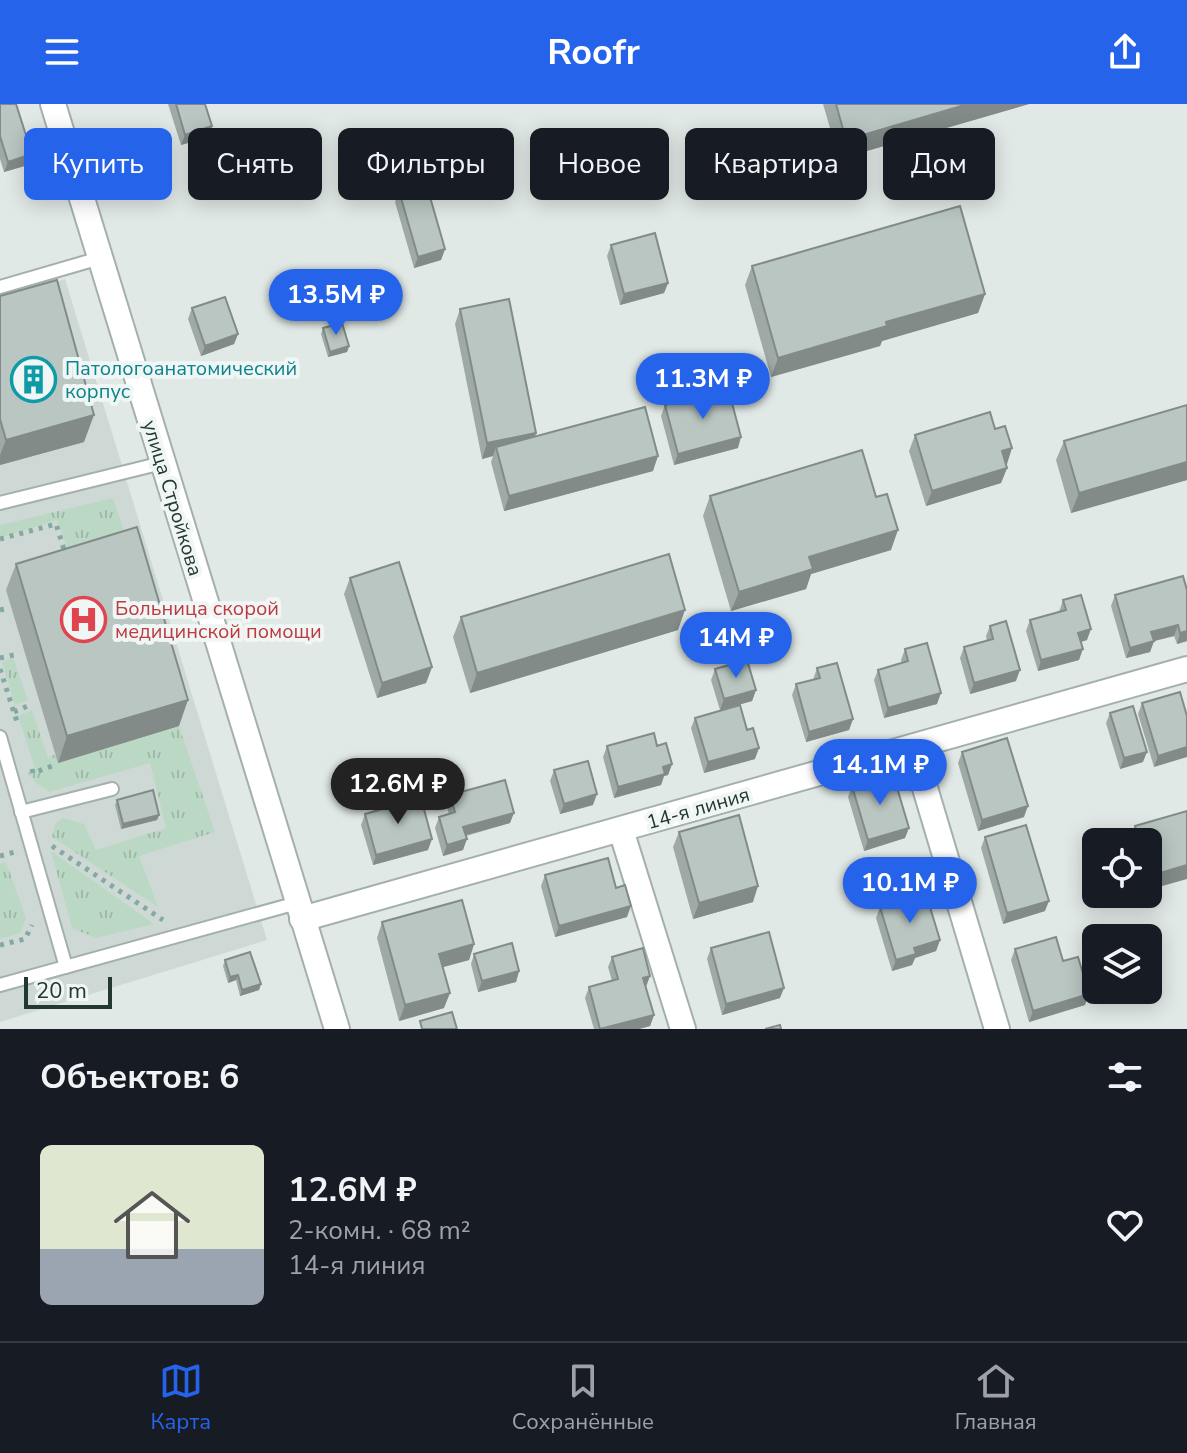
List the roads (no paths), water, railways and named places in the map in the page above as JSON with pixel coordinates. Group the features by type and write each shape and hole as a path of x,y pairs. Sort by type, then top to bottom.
{"street":[{"name":"улица Стройкова","path":"53,104 337,1029"},
{"name":"14-я линия","path":"299,911 621,830 1187,669"},
{"path":"913,748 997,1029"},
{"path":"621,830 683,1029"}],"lane":[{"path":"0,287 100,258"},
{"path":"0,503 162,463"},
{"path":"0,737 66,967"},
{"path":"21,812 112,789"},
{"path":"0,985 184,934 299,911"}],"place":[{"name":"Патологоанатомический корпус","path":"34,380"},
{"name":"Больница скорой медицинской помощи","path":"84,620"}]}
